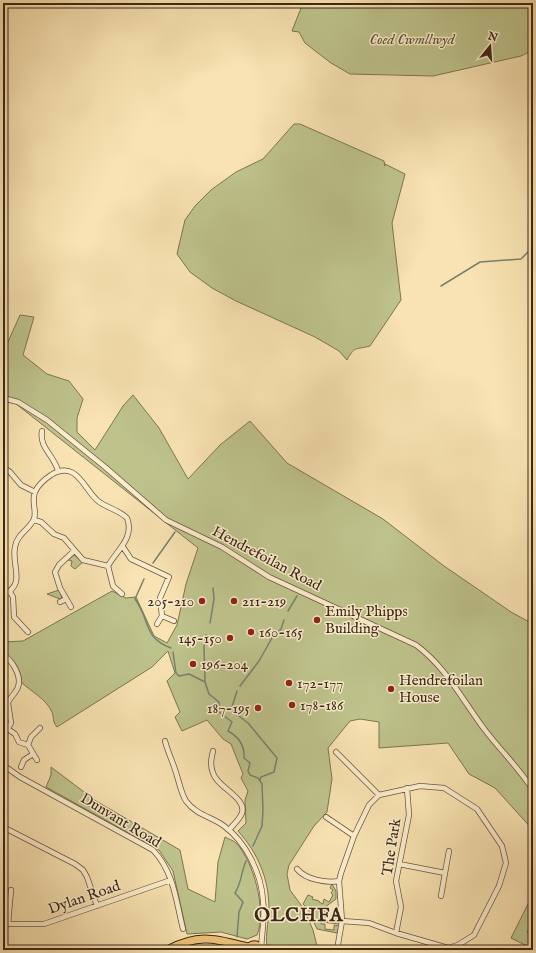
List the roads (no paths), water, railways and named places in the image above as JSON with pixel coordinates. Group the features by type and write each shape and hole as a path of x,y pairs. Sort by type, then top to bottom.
{"main road":[{"path":"167,950 187,941 198,939 218,939 262,949"},
{"path":"229,942 241,950"}],"street":[{"name":"Hendrefoilan Road","path":"3,398 18,402 47,420 105,466 166,520 222,548 269,577 416,645 426,652 451,681 485,731 519,770 533,790"},
{"path":"42,431 40,438 42,445 56,462 58,471"},
{"path":"34,437 40,438"},
{"path":"3,467 10,472 20,485 35,492"},
{"path":"3,595 10,592 17,581 14,555 16,543 34,520 35,492 41,483 58,471 67,471 78,476 97,500 122,513 127,518 129,527 123,548 116,554 108,566 112,582 119,594"},
{"path":"34,520 41,522 54,534 64,538 70,543 74,551 83,560 108,566"},
{"path":"123,548 131,559 150,566 169,577 160,598 162,616 157,624"},
{"path":"71,607 60,588 54,572 58,564 74,551"},
{"path":"10,592 13,597 14,617 28,632"},
{"path":"60,602 66,599"},
{"path":"162,616 174,621"},
{"path":"3,655 9,659 19,681 17,690 8,703 10,718 8,729 3,736"},
{"path":"37,760 28,744 31,737 40,728"},
{"path":"8,729 15,734 19,742 28,744"},
{"path":"165,741 178,776 180,789 186,801 202,815 229,830 245,849 260,882 263,899 264,919 262,949"},
{"path":"213,751 211,763 216,779 240,800 242,805 242,814 229,830"},
{"path":"336,752 379,795"},
{"path":"21,767 24,760 33,754"},
{"name":"Dunvant Road","path":"3,766 20,777 153,850 163,860 171,880 183,929"},
{"path":"338,950 342,921 339,881 354,836 364,814 379,795 408,788 432,786 444,788 477,809 502,846 506,863 499,886 474,935 458,945 448,949 369,923 342,921"},
{"name":"The Park","path":"396,933 401,907 396,882 409,816 408,788"},
{"path":"326,817 354,836"},
{"path":"3,827 75,864 83,870 97,906"},
{"path":"441,896 449,851"},
{"path":"399,864 445,872"},
{"path":"297,869 299,872 317,879 331,882 339,881"},
{"name":"Dylan Road","path":"6,924 44,924 171,880"},
{"path":"6,924 11,890"},
{"path":"250,947 262,937"},
{"path":"223,950 229,942"}],"waterway":[{"path":"441,286 480,262 521,259 533,247"},
{"path":"153,563 175,532"},
{"path":"144,579 135,599 140,606 151,633 162,644 171,648"},
{"path":"210,623 214,599 213,588"},
{"path":"288,611 297,596"},
{"path":"240,686 259,661 272,638 281,629 284,620"},
{"path":"205,681 204,647 206,635"},
{"path":"173,652 176,673 179,676 189,674 205,682 209,694 219,702 219,712 232,722 228,731 240,742 242,745 244,758 250,763 248,771 250,775 258,778 262,784 262,826 253,846"},
{"path":"237,691 231,710 248,723 277,758 274,772 261,777 260,780"},
{"path":"237,937 239,912 243,902 235,893 246,861"}],"place":[{"name":"205-210","path":"202,601"},
{"name":"211-219","path":"234,601"},
{"name":"Emily Phipps Building","path":"317,620"},
{"name":"160-165","path":"251,632"},
{"name":"145-150","path":"230,638"},
{"name":"196-204","path":"193,664"},
{"name":"172-177","path":"289,683"},
{"name":"Hendrefoilan House","path":"391,689"},
{"name":"178-186","path":"292,705"},
{"name":"187-195","path":"258,708"}],"district":[{"name":"OLCHFA","path":"299,914"}],"park label":[{"name":"Coed Cwmllwyd","path":"412,39"}]}
